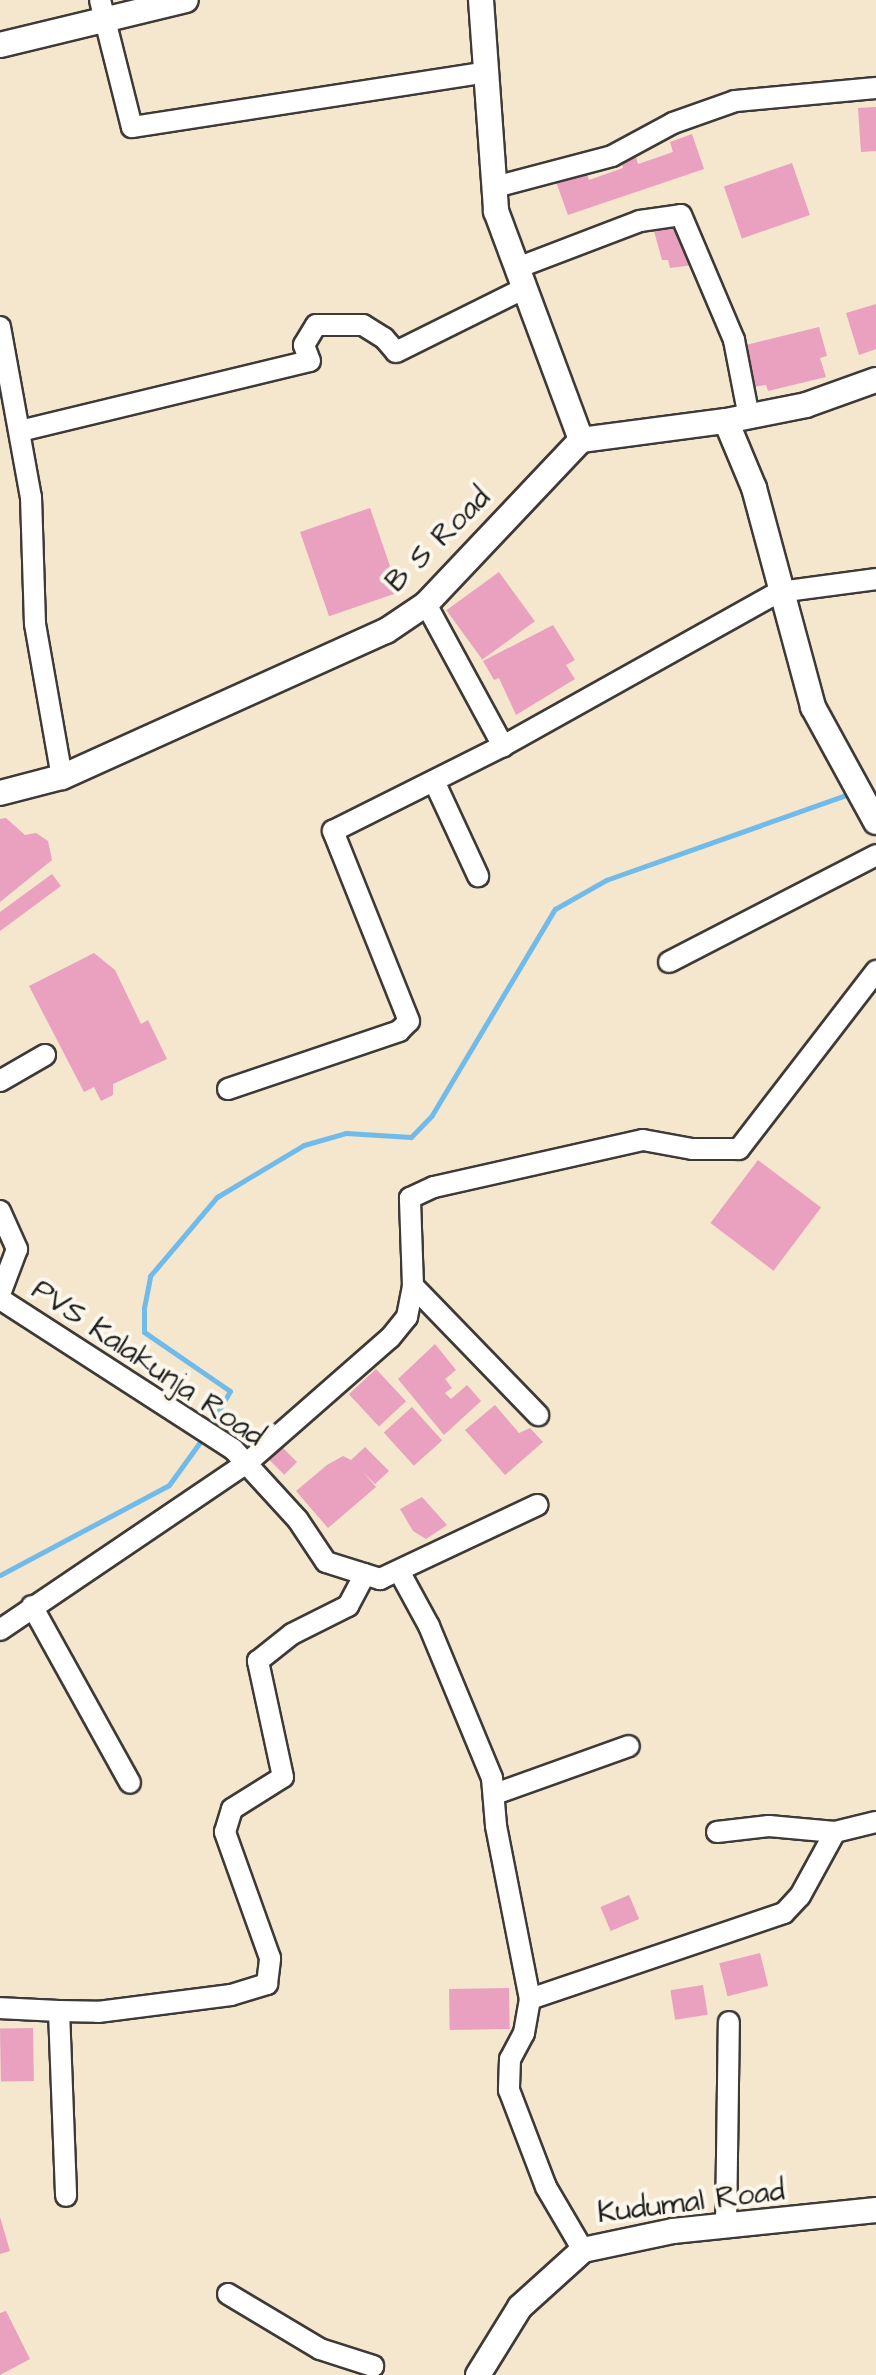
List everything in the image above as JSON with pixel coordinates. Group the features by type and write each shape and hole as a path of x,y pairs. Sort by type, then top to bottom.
{"street":[{"path":"0,45 102,11 186,0"},
{"path":"481,0 496,211 581,440 738,419 806,405 876,380"},
{"path":"102,11 132,127 487,72"},
{"path":"495,187 612,156 673,123 735,101 876,88"},
{"path":"20,431 310,361 304,345 316,325 363,325 396,352 521,278 640,221 681,215 734,340 738,419 779,592 813,707 872,811"},
{"path":"0,327 31,497 35,624 62,777"},
{"name":"B S Road","path":"0,793 62,777 335,657 426,604 581,440"},
{"path":"228,1089 399,1031 409,1021 333,831 503,746 779,592 876,579"},
{"path":"426,604 503,746"},
{"path":"434,781 478,876"},
{"path":"669,962 876,855"},
{"path":"0,1630 240,1456 390,1338 407,1317 413,1286 410,1198 434,1187 643,1140 692,1149 739,1149 876,971"},
{"path":"0,1081 45,1055"},
{"path":"0,1211 17,1249 0,1296"},
{"path":"413,1286 538,1415"},
{"name":"PVS Kalakunja Road","path":"0,1296 240,1456 298,1520 326,1562 380,1579 537,1505"},
{"path":"399,1571 429,1626 479,1742 495,1794 496,1826 530,1999 524,2033 510,2059 509,2090 546,2187 583,2250"},
{"path":"0,2008 98,2012 231,1995 267,1984 270,1958 225,1832 232,1809 283,1777 258,1661 292,1634 348,1606 365,1574"},
{"path":"32,1606 130,1783"},
{"path":"495,1794 629,1746"},
{"path":"717,1832 769,1826 835,1832 876,1822"},
{"path":"530,1999 784,1913 800,1896 835,1832"},
{"path":"59,2011 66,2196"},
{"path":"726,2227 729,2022"},
{"name":"Kudumal Road","path":"478,2375 520,2307 583,2250 616,2240 876,2210"},
{"path":"228,2294 320,2349 373,2366"}],"building":[{"path":"876,107 876,151 861,152 858,108"},
{"path":"692,134 704,169 568,215 555,179 585,168 589,180 623,168 621,162 636,157 638,164 673,152 670,142"},
{"path":"792,163 810,215 742,238 724,186"},
{"path":"677,218 693,265 670,268 668,260 662,260 652,224"},
{"path":"876,304 876,349 859,355 846,313"},
{"path":"819,327 827,356 820,358 826,377 768,391 766,385 753,387 746,345"},
{"path":"370,508 399,592 329,616 300,532"},
{"path":"499,572 535,621 482,660 446,610"},
{"path":"553,625 575,660 566,665 575,679 516,715 499,678 494,680 483,661"},
{"path":"6,818 25,835 36,833 48,841 52,860 0,902 0,819"},
{"path":"52,874 61,886 0,931 0,912"},
{"path":"94,953 115,970 141,1024 148,1020 167,1059 113,1084 113,1095 101,1101 94,1087 84,1092 29,986"},
{"path":"758,1160 821,1208 774,1271 710,1223"},
{"path":"435,1344 456,1370 445,1379 452,1388 445,1393 451,1399 467,1385 481,1401 444,1435 398,1379"},
{"path":"376,1369 406,1401 379,1426 349,1394"},
{"path":"495,1405 519,1433 530,1428 543,1442 505,1475 465,1430"},
{"path":"412,1407 442,1440 414,1466 384,1432"},
{"path":"280,1445 297,1462 284,1475 267,1458"},
{"path":"365,1447 389,1471 375,1484 363,1472 376,1487 328,1528 296,1491 327,1465 343,1456 351,1460"},
{"path":"422,1497 447,1525 426,1539 413,1531 400,1509"},
{"path":"629,1895 639,1919 611,1931 600,1907"},
{"path":"760,1953 768,1986 727,1996 719,1963"},
{"path":"703,1985 708,2015 675,2020 670,1990"},
{"path":"509,1988 510,2029 450,2030 449,1989"},
{"path":"33,2028 34,2081 1,2082 0,2029"},
{"path":"0,2217 10,2251 0,2254"},
{"path":"6,2311 30,2359 0,2375 0,2313"}],"waterway":[{"path":"210,1426 230,1391 144,1332 144,1308 150,1276 217,1197 304,1145 346,1133 411,1137 432,1115 555,909 606,880 852,793"},
{"path":"0,1575 169,1485 205,1435"}]}
